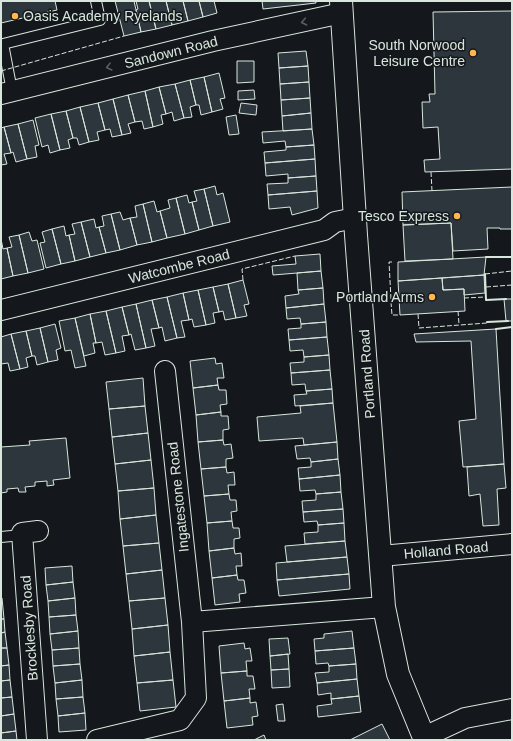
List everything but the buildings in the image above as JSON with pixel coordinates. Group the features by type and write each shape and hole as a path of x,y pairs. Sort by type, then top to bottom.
{"main road":[{"name":"Portland Road","path":"342,7 355,218 384,607 398,674 424,738"}],"street":[{"name":"Sandown Road","path":"7,93 342,7"},
{"name":"Watcombe Road","path":"1,310 324,230 335,222 355,218"},
{"name":"Ingatestone Road","path":"96,740 180,720 196,698 192,622 165,371"},
{"name":"Brocklesby Road","path":"30,533 37,740"},
{"name":"Holland Road","path":"381,556 512,544"},
{"path":"192,622 384,607"},
{"path":"424,738 465,718 512,709"}],"lane":[{"path":"7,93 3,44 100,20 96,1"},
{"path":"1,537 30,533"}],"fence":[{"path":"1,71 124,36"},
{"path":"431,172 432,191"},
{"path":"243,280 242,269 295,256"},
{"path":"391,299 389,262 394,262"},
{"path":"485,274 512,271"},
{"path":"486,287 512,285"},
{"path":"464,298 486,297"},
{"path":"391,302 392,315 400,315"},
{"path":"458,311 459,324"},
{"path":"418,314 419,328 487,323"}],"wall":[{"path":"486,257 512,257"},
{"path":"485,274 486,300 506,299"},
{"path":"487,322 508,321"},
{"path":"496,329 512,327"}],"place":[{"name":"Oasis Academy Ryelands","path":"15,16"},
{"name":"South Norwood Leisure Centre","path":"473,53"},
{"name":"Tesco Express","path":"457,216"},
{"name":"Portland Arms","path":"432,297"}]}
